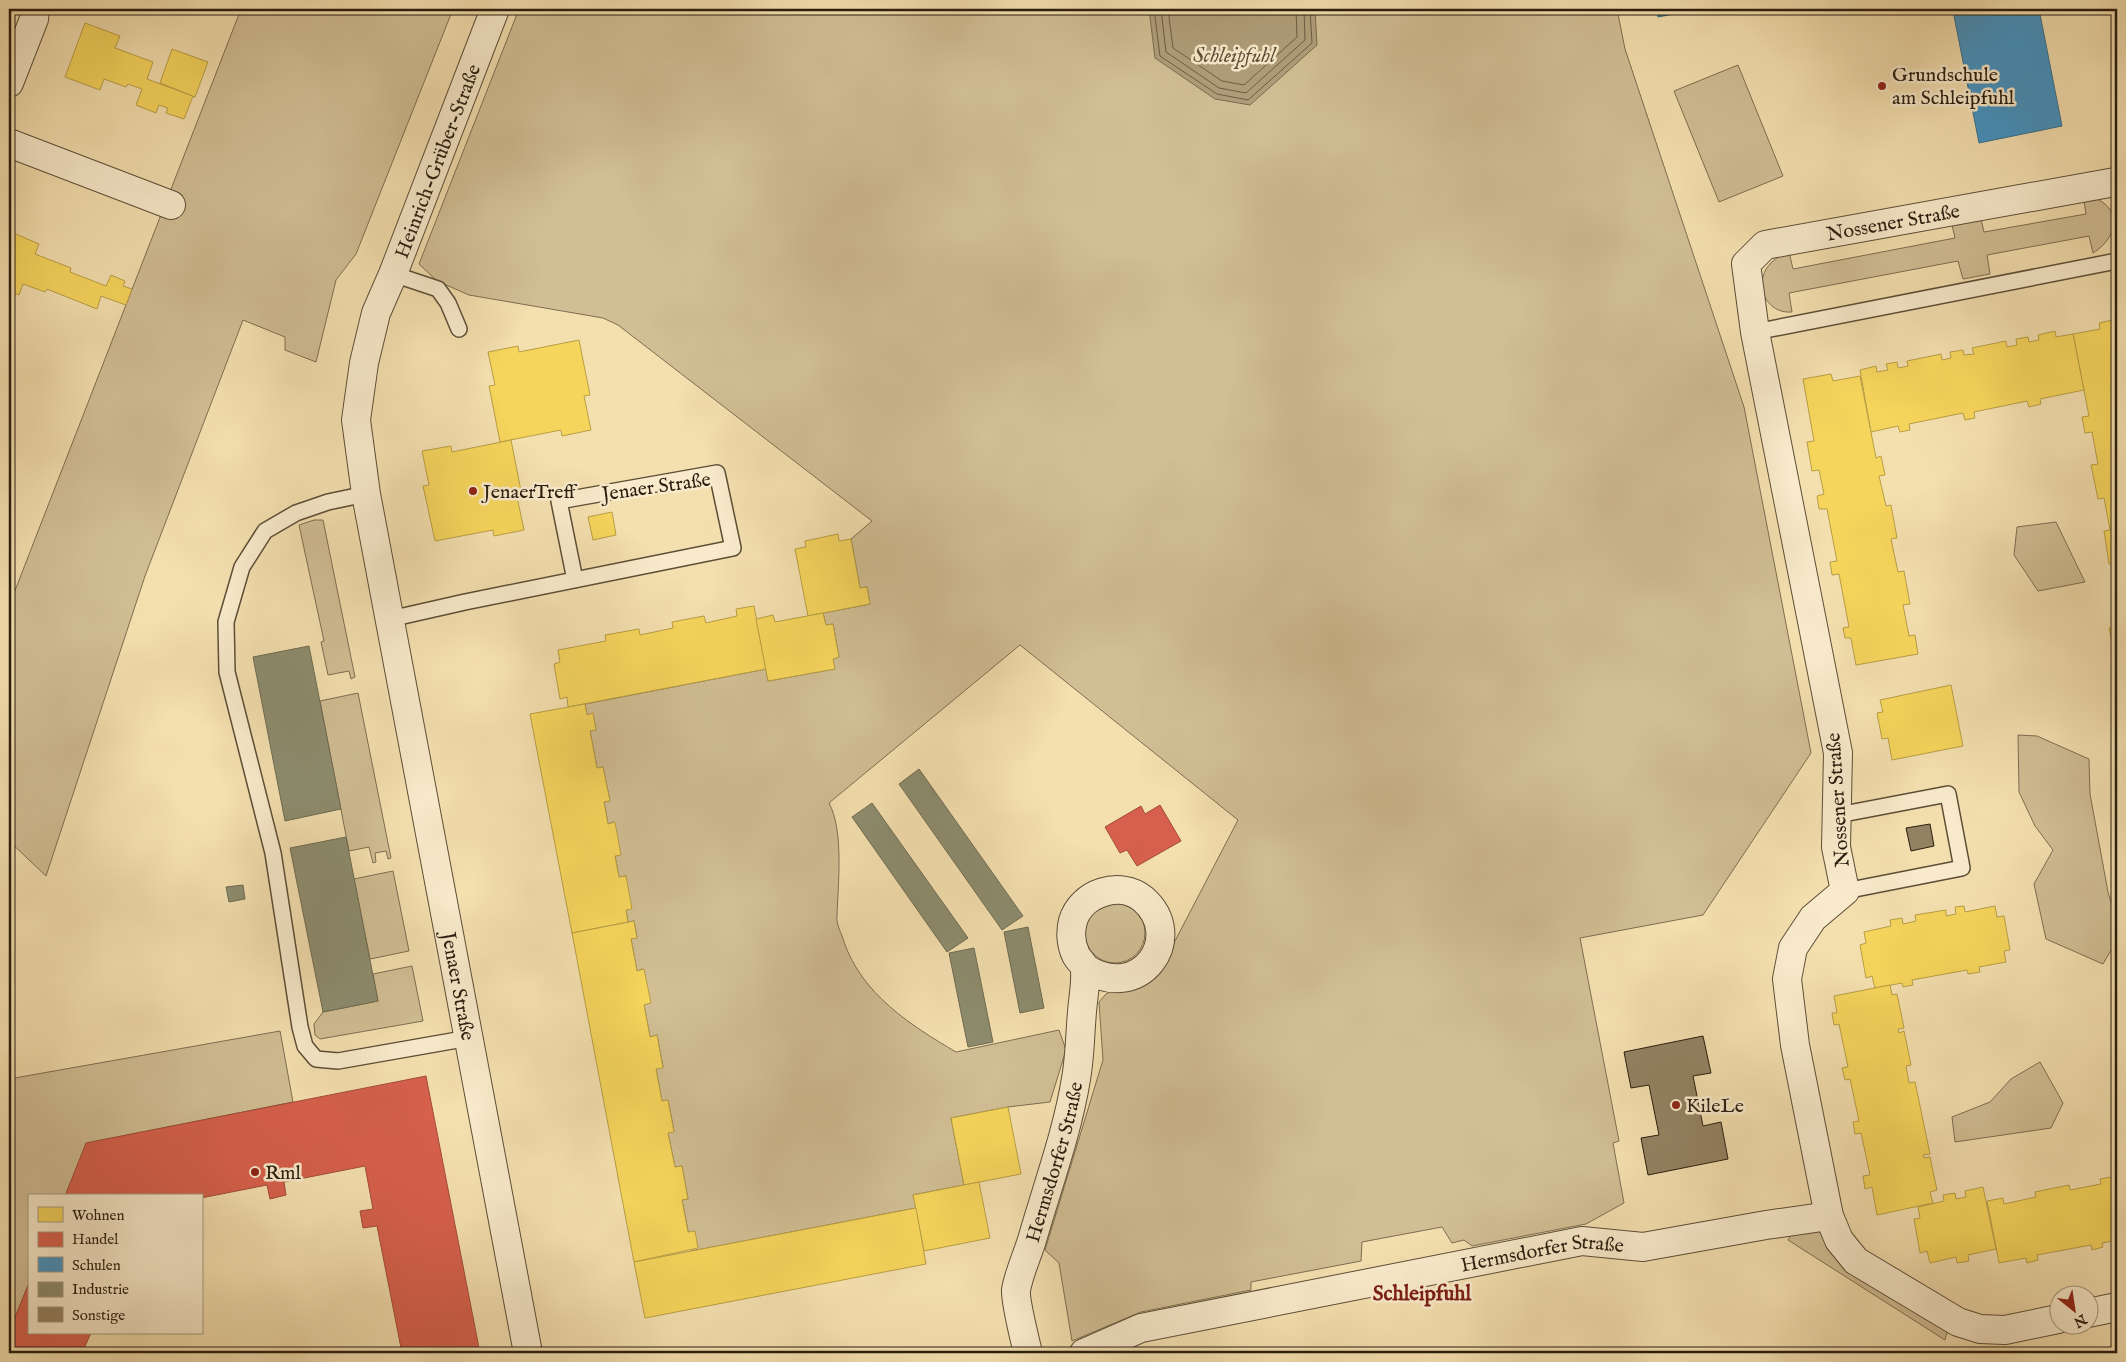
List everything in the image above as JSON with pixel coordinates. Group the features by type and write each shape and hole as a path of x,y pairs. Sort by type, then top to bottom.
{"street":[{"path":"9,83 34,19 35,9"},
{"name":"Heinrich-Grüber-Straße","path":"376,313 393,274 495,9"},
{"path":"9,143 171,205"},
{"name":"Nossener Straße","path":"2048,1321 2005,1330 1980,1329 1958,1322 1856,1262 1839,1240 1829,1216 1795,1045 1787,979 1793,948 1813,918 1845,890 1836,847 1838,753 1755,332 1746,264 1765,245 2117,178"},
{"name":"Jenaer Straße","path":"376,313 364,363 356,420 366,494 528,1353"},
{"name":"Hermsdorfer Straße","path":"1028,1353 1016,1292 1068,1117 1076,1079 1085,968"},
{"name":"Hermsdorfer Straße","path":"1084,1353 1141,1328 1582,1241 1643,1247 1829,1216"},
{"path":"2098,1310 2117,1307"}],"lane":[{"path":"1755,332 2117,261"},
{"path":"393,274 438,289 448,303 460,329"},
{"name":"Jenaer Straße","path":"390,619 734,548 717,473 559,502 574,580"},
{"path":"366,494 328,502 296,513 265,531 242,568 226,622 227,672 273,853 300,1027 305,1046 316,1059 338,1061 469,1038"},
{"path":"1838,815 1948,794 1962,868 1845,890"}],"shaded area":[{"path":"241,9 453,9 356,254 336,280 316,362 285,350 285,337 243,320 145,576 46,876 9,841 9,606"},
{"path":"519,9 1617,9 1625,49 1744,407 1811,753 1703,915 1580,938 1619,1141 1613,1143 1624,1203 1586,1224 1472,1246 1464,1240 1452,1243 1442,1227 1362,1242 1361,1261 1251,1282 1251,1290 1141,1312 1072,1341 1059,1263 1045,1250 1103,1060 1099,1002 1106,994 1163,964 1238,820 1020,645 829,803 837,828 839,858 837,923 852,961 863,977 875,993 905,1019 956,1052 1059,1030 1066,1050 1050,1102 1008,1107 951,1118 964,1185 913,1195 916,1208 692,1251 682,1200 688,1199 682,1166 675,1167 668,1133 674,1131 668,1100 662,1101 656,1069 663,1067 657,1035 650,1037 644,1005 650,1003 643,969 637,971 631,939 637,937 634,921 628,922 626,876 619,877 615,856 620,855 614,822 608,824 604,802 610,801 603,767 597,768 590,731 596,730 593,714 587,715 585,704 766,669 768,681 834,669 833,659 839,657 833,624 826,625 823,613 870,604 867,587 860,588 851,539 872,521 618,325 603,318 469,295 437,281 419,264"},
{"path":"1738,65 1783,176 1719,202 1674,91"},
{"path":"2083,195 2096,198 2105,204 2111,211 2114,219 2109,237 2093,253 2089,236 1987,255 1990,274 1963,279 1958,261 1789,293 1792,312 1781,311 1772,306 1762,289 1763,278 1767,268 1775,259 1789,252 1793,269 1955,238 1951,221 1980,215 1984,232 2086,214"},
{"path":"314,520 323,520 355,677 351,679 349,671 328,675 321,642 324,641 299,525"},
{"path":"2056,522 2085,582 2038,591 2014,555 2017,527"},
{"path":"358,693 391,858 388,859 386,851 375,853 376,862 373,863 369,847 349,851 320,701"},
{"path":"2018,735 2037,736 2089,759 2090,794 2108,892 2117,923 2117,940 2103,964 2046,939 2034,884 2053,850 2035,826 2019,792"},
{"path":"393,871 409,951 370,959 354,879"},
{"path":"1109,903 1121,903 1132,908 1140,916 1145,927 1143,945 1132,958 1121,963 1109,963 1098,958 1090,950 1085,939 1085,927 1090,916 1098,908"},
{"path":"412,966 423,1021 320,1039 315,1035 314,1024 323,1012 378,1001 373,974"},
{"path":"280,1031 293,1102 87,1143 66,1194 28,1194 28,1285 9,1332 9,1079"},
{"path":"2040,1062 2063,1103 2051,1128 1955,1142 1952,1117 1990,1102 2011,1079"},
{"path":"1795,1229 1823,1231 1948,1328 1945,1340 1788,1240"}],"water":[{"name":"Schleipfuhl","path":"1149,9 1315,9 1317,45 1250,105 1215,99 1155,58"}],"building: Wohnen":[{"path":"85,23 120,36 115,48 153,62 147,79 193,96 184,119 166,113 168,108 159,105 156,113 136,105 142,89 128,84 126,87 104,79 100,90 65,77"},
{"path":"172,49 208,62 195,97 160,83"},
{"path":"9,231 39,244 35,254 71,268 70,272 106,286 111,275 125,281 123,286 132,289 126,305 101,296 97,309 47,289 45,292 23,284 19,295 9,291"},
{"path":"2117,319 2117,568 2116,563 2109,564 2104,531 2110,530 2104,498 2098,499 2091,465 2098,464 2092,432 2085,433 2082,417 2089,416 2073,334 2100,329 2099,323"},
{"path":"2055,331 2056,337 2073,334 2084,390 2040,399 2041,404 2029,407 2027,401 1974,412 1975,418 1965,420 1963,413 1909,424 1910,430 1900,432 1898,426 1871,432 1860,370 1876,366 1877,372 1888,370 1886,364 1897,362 1898,368 1908,366 1907,361 1941,354 1942,360 1951,358 1950,352 1963,350 1964,355 1974,354 1972,348 2006,341 2007,347 2017,345 2016,339 2028,337 2029,342 2039,340 2038,335"},
{"path":"579,340 590,395 584,396 591,430 562,436 561,430 500,442 489,386 495,385 488,352 518,346 519,352"},
{"path":"1831,374 1833,381 1860,376 1876,458 1881,456 1885,475 1879,476 1886,506 1891,505 1897,538 1891,539 1898,572 1904,571 1910,604 1903,605 1909,636 1915,635 1918,654 1856,665 1851,638 1845,638 1843,628 1849,627 1839,574 1832,575 1830,562 1837,561 1827,509 1819,509 1817,496 1824,494 1819,470 1812,471 1807,442 1814,441 1803,379"},
{"name":"JenaerTreff","path":"511,440 522,496 517,497 524,530 494,536 493,530 435,541 423,486 429,485 422,451 451,446 452,452"},
{"path":"612,512 616,535 593,540 588,517"},
{"path":"838,534 839,541 851,539 860,588 867,587 870,604 808,616 795,549 806,547 805,541"},
{"path":"754,606 766,669 568,707 567,697 560,699 554,664 560,662 558,650 606,641 605,635 639,629 640,635 673,628 672,622 704,616 706,623 737,616 736,609"},
{"path":"823,613 826,625 833,624 839,657 833,659 835,669 768,681 756,619 773,615 775,622"},
{"path":"2117,615 2116,662 2109,628 2115,627 2113,616"},
{"path":"1951,685 1963,746 1892,760 1888,738 1882,739 1877,713 1883,712 1880,700"},
{"path":"585,704 587,715 593,713 596,730 590,731 597,768 603,767 610,801 604,802 608,824 615,822 621,855 615,856 619,877 626,876 632,909 626,910 628,922 572,933 530,714"},
{"path":"1964,906 1965,912 1995,906 1997,917 2004,916 2010,950 2004,951 2006,962 1979,967 1980,972 1968,974 1967,970 1912,980 1913,985 1903,987 1902,983 1875,988 1872,976 1866,978 1860,945 1866,943 1864,932 1891,926 1890,920 1902,918 1903,924 1916,921 1915,915 1946,910 1946,916 1956,914 1955,907"},
{"path":"634,921 637,938 631,939 637,971 644,969 651,1003 644,1005 650,1037 657,1035 663,1068 656,1069 662,1101 668,1100 674,1132 668,1133 675,1167 682,1166 688,1199 682,1200 688,1232 695,1231 698,1248 634,1262 572,933"},
{"path":"1890,985 1892,995 1897,994 1904,1028 1898,1029 1899,1033 1904,1031 1911,1065 1906,1066 1909,1083 1915,1082 1930,1154 1923,1155 1924,1158 1930,1157 1937,1190 1930,1192 1933,1203 1877,1215 1872,1187 1865,1189 1863,1176 1870,1175 1861,1133 1855,1134 1853,1122 1859,1121 1850,1079 1845,1080 1842,1068 1848,1067 1839,1024 1834,1025 1832,1013 1837,1013 1834,996"},
{"path":"1008,1107 1021,1174 964,1185 951,1118"},
{"path":"2117,1176 2117,1240 2102,1243 2103,1247 2092,1250 2091,1245 2037,1255 2038,1260 2027,1263 2026,1258 1999,1263 1987,1201 2003,1198 2004,1204 2036,1197 2035,1192 2069,1185 2070,1190 2101,1184 2100,1179"},
{"path":"979,1182 990,1238 924,1251 913,1195"},
{"path":"1983,1187 1996,1249 1968,1255 1969,1261 1957,1263 1956,1257 1930,1263 1927,1251 1920,1253 1914,1219 1920,1218 1918,1207 1944,1201 1943,1195 1955,1193 1956,1199 1966,1197 1965,1191"},
{"path":"916,1208 926,1264 645,1318 634,1262"}],"building: Handel":[{"path":"1160,805 1181,841 1137,866 1127,850 1120,853 1105,827 1141,806 1145,814"},
{"path":"426,1076 480,1353 402,1353 377,1226 363,1228 360,1211 373,1209 365,1166 284,1182 286,1195 270,1199 267,1185 202,1198 202,1194 66,1194 86,1143"},
{"path":"28,1285 28,1334 91,1334 82,1353 9,1353 9,1332"}],"building: Schulen":[{"path":"1656,9 1700,9 1658,17"},
{"path":"1965,9 2039,9 2062,126 1979,143 1953,11"}],"building: Industrie":[{"path":"309,646 341,809 285,821 253,657"},
{"path":"919,769 1023,916 1002,930 899,784"},
{"path":"872,803 968,938 947,952 852,817"},
{"path":"346,837 378,1001 323,1012 290,848"},
{"path":"243,885 245,899 229,902 226,887"},
{"path":"1028,927 1044,1008 1020,1013 1004,932"},
{"path":"974,948 993,1042 968,1047 949,953"}],"building: Sonstige":[{"path":"1930,824 1934,846 1911,851 1906,828"},
{"name":"KileLe","path":"1703,1036 1711,1073 1693,1076 1703,1126 1721,1122 1728,1159 1648,1175 1641,1138 1659,1135 1649,1085 1631,1088 1624,1052"}],"place":[{"name":"Grundschule am Schleipfuhl","path":"1882,86"},
{"name":"JenaerTreff","path":"473,491"},
{"name":"KileLe","path":"1676,1105"},
{"name":"Rml","path":"255,1172"}],"district":[{"name":"Schleipfuhl","path":"1422,1293"}]}
